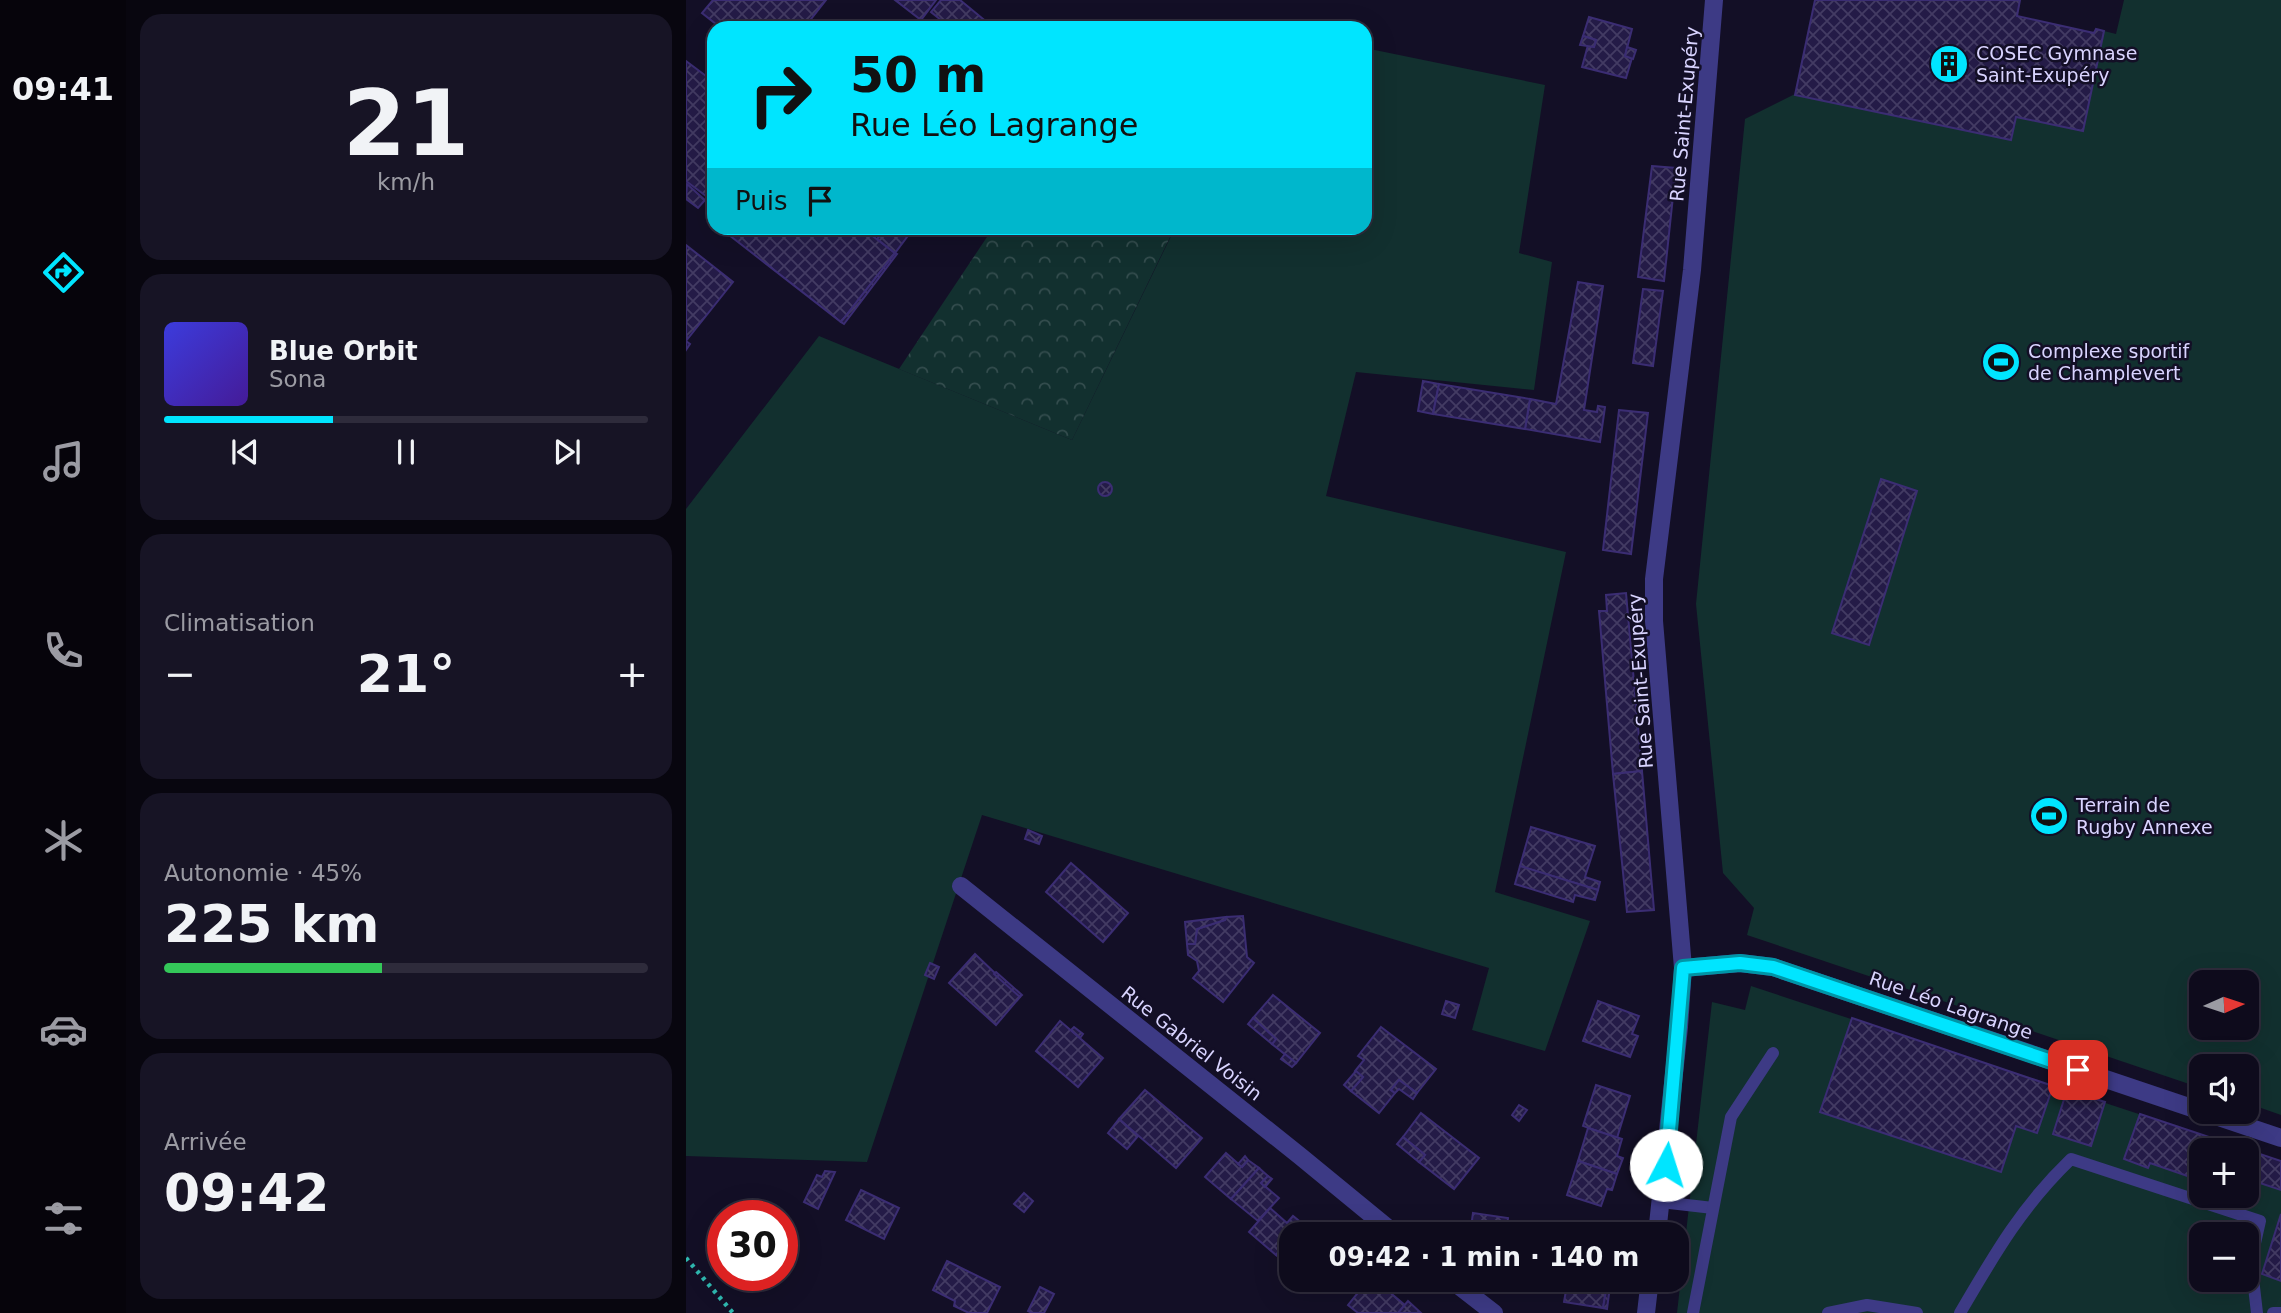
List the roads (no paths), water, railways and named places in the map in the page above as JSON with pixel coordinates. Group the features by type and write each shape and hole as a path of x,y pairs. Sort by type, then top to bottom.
{"street":[{"name":"Rue Saint-Exupéry","path":"1658,1222 1683,968 1654,621 1654,579 1692,270 1714,0"},
{"name":"Rue Gabriel Voisin","path":"961,886 1381,1222"},
{"name":"Rue Léo Lagrange","path":"1683,968 1740,963 1773,967 2281,1138"},
{"path":"1467,1292 1494,1313"},
{"path":"1646,1313 1648,1292"}],"lane":[{"path":"1693,1313 1731,1116 1773,1053"},
{"path":"1960,1313 2008,1231 2051,1178 2071,1159 2260,1221 2251,1261 2257,1313"},
{"path":"1661,1202 1713,1208"},
{"path":"1828,1313 1867,1305 1917,1313"},
{"path":"2273,1313 2281,1313"}],"place":[{"name":"COSEC Gymnase Saint-Exupéry","path":"1949,64"},
{"name":"Complexe sportif de Champlevert","path":"2001,362"},
{"name":"Terrain de Rugby Annexe","path":"2049,816"}]}
